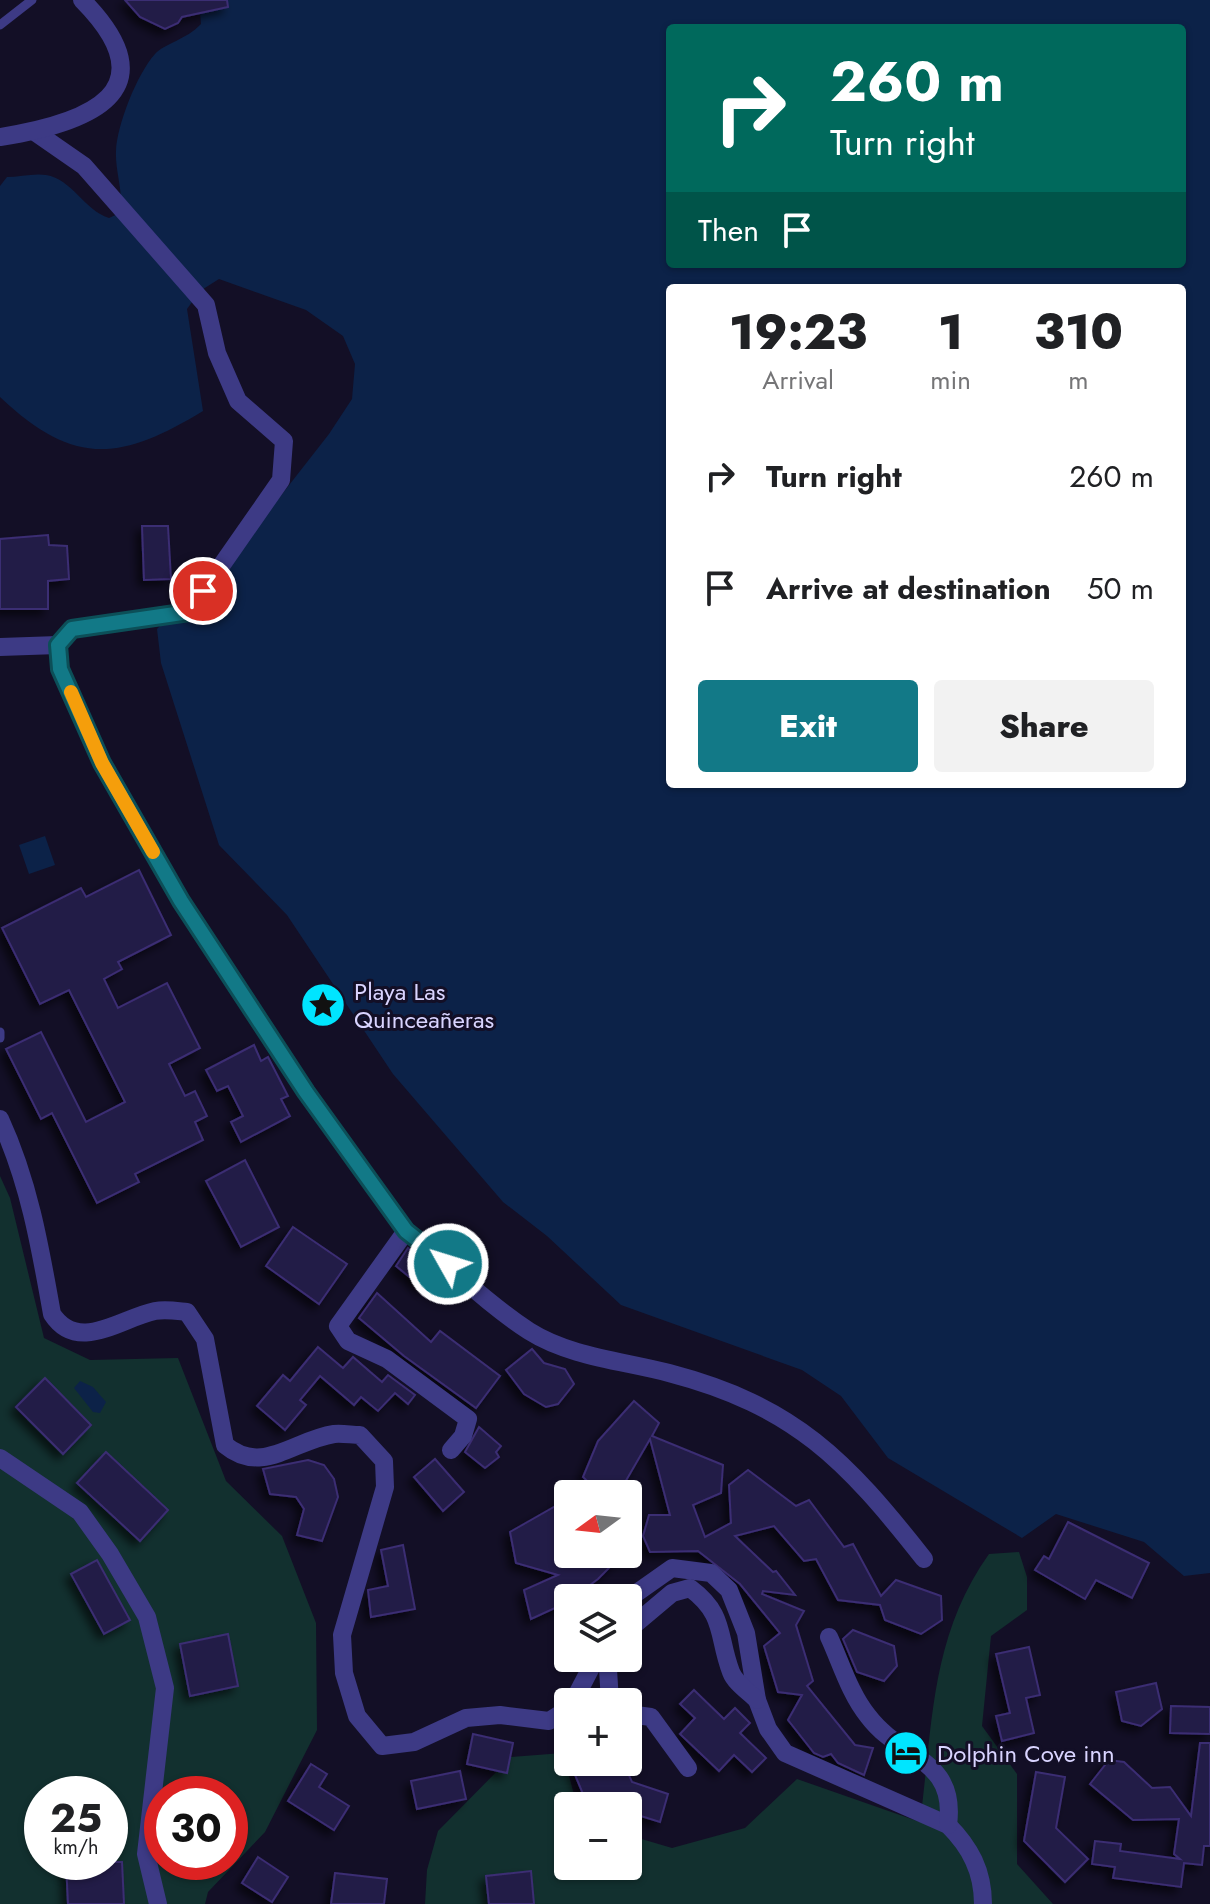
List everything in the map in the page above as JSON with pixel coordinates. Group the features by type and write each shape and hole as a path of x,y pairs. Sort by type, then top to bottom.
{"street":[{"path":"0,137 35,132 104,104 119,87 124,65 108,26 82,0"},
{"path":"35,132 84,166 206,305 217,353 238,401 284,441 281,480 189,612 72,629 58,645 60,669 102,763 181,901 306,1092 406,1231 530,1332 576,1351 731,1391 782,1416 836,1457 884,1508 924,1559"},
{"path":"0,647 58,645"},
{"path":"0,1119 7,1153 35,1214 52,1314 61,1328 77,1334 119,1326 153,1312 187,1312 205,1339 225,1445 238,1456 260,1460 334,1434 360,1435 384,1461 385,1487 342,1635 344,1673 357,1716 382,1746 414,1742 466,1718 500,1715 549,1721 554,1718"},
{"path":"406,1231 338,1326 348,1341 387,1359 468,1419 463,1436 451,1450"},
{"path":"0,1458 80,1512 110,1554 147,1617 165,1688 146,1854 158,1904"},
{"path":"642,1589 672,1568 711,1573 729,1590 746,1633 757,1700 768,1729 785,1753 948,1825 966,1843 976,1860 983,1904"},
{"path":"642,1618 672,1593 690,1588 708,1602 720,1623 731,1675 757,1700"},
{"path":"829,1637 868,1718 946,1783 950,1804 948,1825"},
{"path":"642,1716 651,1717 688,1768"}],"lane":[{"path":"0,25 32,0"},
{"path":"0,1032 0,1038"}],"green space":[{"path":"0,1176 10,1198 44,1338 90,1360 178,1358 226,1481 282,1536 316,1623 317,1730 265,1832 248,1850 248,1776 144,1776 144,1880 219,1880 208,1892 205,1904 0,1904"},
{"path":"1019,1552 1027,1577 1027,1610 991,1636 982,1726 1017,1774 1017,1864 1053,1904 425,1904 427,1870 438,1831 511,1757 554,1754 554,1776 569,1776 573,1792 554,1792 554,1880 642,1880 642,1839 672,1848 745,1828 797,1779 920,1822 932,1716 945,1649 955,1617 989,1554"}],"water":[{"path":"199,0 1210,0 1210,1573 1184,1576 1144,1542 1056,1514 1022,1538 888,1458 841,1396 802,1370 621,1305 547,1236 503,1202 393,1074 287,915 219,845 161,663 157,629 254,530 329,434 352,399 355,364 343,336 306,310 219,279 200,291 187,309 203,411 173,428 121,447 97,449 74,445 26,420 0,397 0,186 7,177 46,175 63,182 100,214 109,218 120,213 116,151 129,100 155,54 201,24"},
{"path":"45,836 55,865 29,874 19,845"},
{"path":"80,1381 93,1387 106,1402 100,1413 93,1412 74,1388"}],"building":[{"path":"125,0 227,0 228,7 182,17 178,23 165,29 140,17"},
{"path":"142,526 168,526 171,579 144,580"},
{"path":"48,535 49,545 67,546 69,579 48,581 48,609 0,609 0,539"},
{"path":"139,870 171,935 118,962 122,969 104,979 118,1008 167,983 200,1048 169,1064 185,1096 195,1091 207,1116 195,1122 203,1140 135,1174 139,1182 97,1203 52,1113 41,1119 6,1049 41,1032 86,1122 125,1102 69,990 40,1004 2,928 81,888 86,897"},
{"path":"254,1045 261,1061 268,1057 288,1096 281,1099 290,1116 241,1142 231,1122 243,1116 228,1086 217,1091 206,1070"},
{"path":"245,1160 279,1227 241,1247 206,1181"},
{"path":"293,1227 347,1264 319,1304 266,1266"},
{"path":"408,1248 435,1272 423,1288 396,1266"},
{"path":"377,1293 431,1342 440,1331 500,1376 476,1408 404,1356 359,1318"},
{"path":"318,1347 343,1368 353,1357 382,1382 388,1375 415,1395 408,1404 395,1393 378,1411 361,1397 354,1405 320,1376 300,1400 306,1405 285,1430 257,1406 283,1375 290,1381"},
{"path":"532,1349 544,1363 565,1369 574,1384 558,1404 546,1407 524,1394 506,1370"},
{"path":"45,1378 91,1425 63,1454 16,1407"},
{"path":"634,1401 659,1423 652,1436 723,1465 721,1493 693,1505 705,1537 731,1523 729,1485 748,1470 796,1506 809,1500 844,1547 853,1544 881,1596 896,1580 941,1596 942,1620 921,1634 885,1620 880,1605 838,1600 816,1559 804,1561 774,1526 735,1536 773,1572 776,1571 795,1595 763,1591 762,1594 804,1611 796,1625 813,1681 807,1686 855,1745 873,1748 864,1775 838,1763 831,1754 823,1757 814,1753 788,1720 802,1695 778,1692 764,1646 780,1633 740,1584 698,1551 650,1552 643,1536 649,1515 670,1515 650,1439 626,1480 586,1480 583,1477 598,1441"},
{"path":"479,1427 501,1446 496,1452 499,1457 485,1468 465,1452"},
{"path":"106,1452 168,1510 140,1541 77,1483"},
{"path":"435,1459 464,1492 443,1511 414,1477"},
{"path":"308,1460 324,1465 334,1479 338,1497 322,1541 297,1535 304,1509 296,1497 270,1494 263,1469"},
{"path":"554,1507 554,1568 609,1568 591,1584 554,1584 554,1608 531,1619 524,1590 558,1575 516,1563 510,1532"},
{"path":"1068,1522 1149,1563 1132,1598 1096,1580 1085,1599 1035,1570 1044,1556 1049,1559"},
{"path":"403,1545 415,1609 371,1617 368,1590 388,1586 381,1550"},
{"path":"97,1560 130,1620 104,1634 71,1574"},
{"path":"853,1630 894,1646 897,1666 884,1681 857,1672 843,1639"},
{"path":"228,1634 238,1686 190,1696 180,1644"},
{"path":"1029,1647 1040,1695 1026,1698 1034,1733 1002,1741 996,1716 1010,1713 996,1654"},
{"path":"1156,1683 1162,1709 1141,1726 1122,1721 1116,1692"},
{"path":"694,1690 724,1719 735,1708 750,1723 740,1733 766,1758 752,1772 734,1755 719,1771 680,1734 695,1718 680,1704"},
{"path":"1171,1706 1210,1707 1210,1734 1170,1733"},
{"path":"473,1734 513,1743 507,1773 467,1764"},
{"path":"1200,1743 1210,1743 1210,1846 1204,1846 1202,1865 1184,1863 1181,1887 1113,1878 1115,1867 1092,1864 1095,1841 1121,1844 1120,1851 1180,1859 1174,1854 1179,1819 1133,1820 1090,1784 1109,1760 1124,1762 1152,1788 1170,1787 1191,1816"},
{"path":"311,1764 327,1774 319,1787 349,1806 334,1830 288,1801"},
{"path":"460,1771 466,1799 417,1809 411,1781"},
{"path":"1036,1772 1065,1777 1056,1828 1088,1859 1065,1882 1024,1841"},
{"path":"576,1776 629,1776 632,1782 668,1794 660,1822 642,1816 642,1792 582,1792"},
{"path":"258,1857 288,1877 272,1902 242,1883 248,1880 248,1873"},
{"path":"531,1871 534,1904 489,1904 486,1876"},
{"path":"335,1873 387,1879 384,1904 331,1904"},
{"path":"67,1880 123,1880 124,1904 68,1904"}],"slow traffic":[{"path":"71,692 102,763 153,852"}],"place":[{"name":"Playa Las Quinceañeras","path":"323,1005"},
{"name":"Dolphin Cove inn","path":"906,1753"}],"route":[{"path":"203,591 189,612 72,629 58,645 60,669 102,763 181,901 306,1092 406,1231 448,1264"}]}
